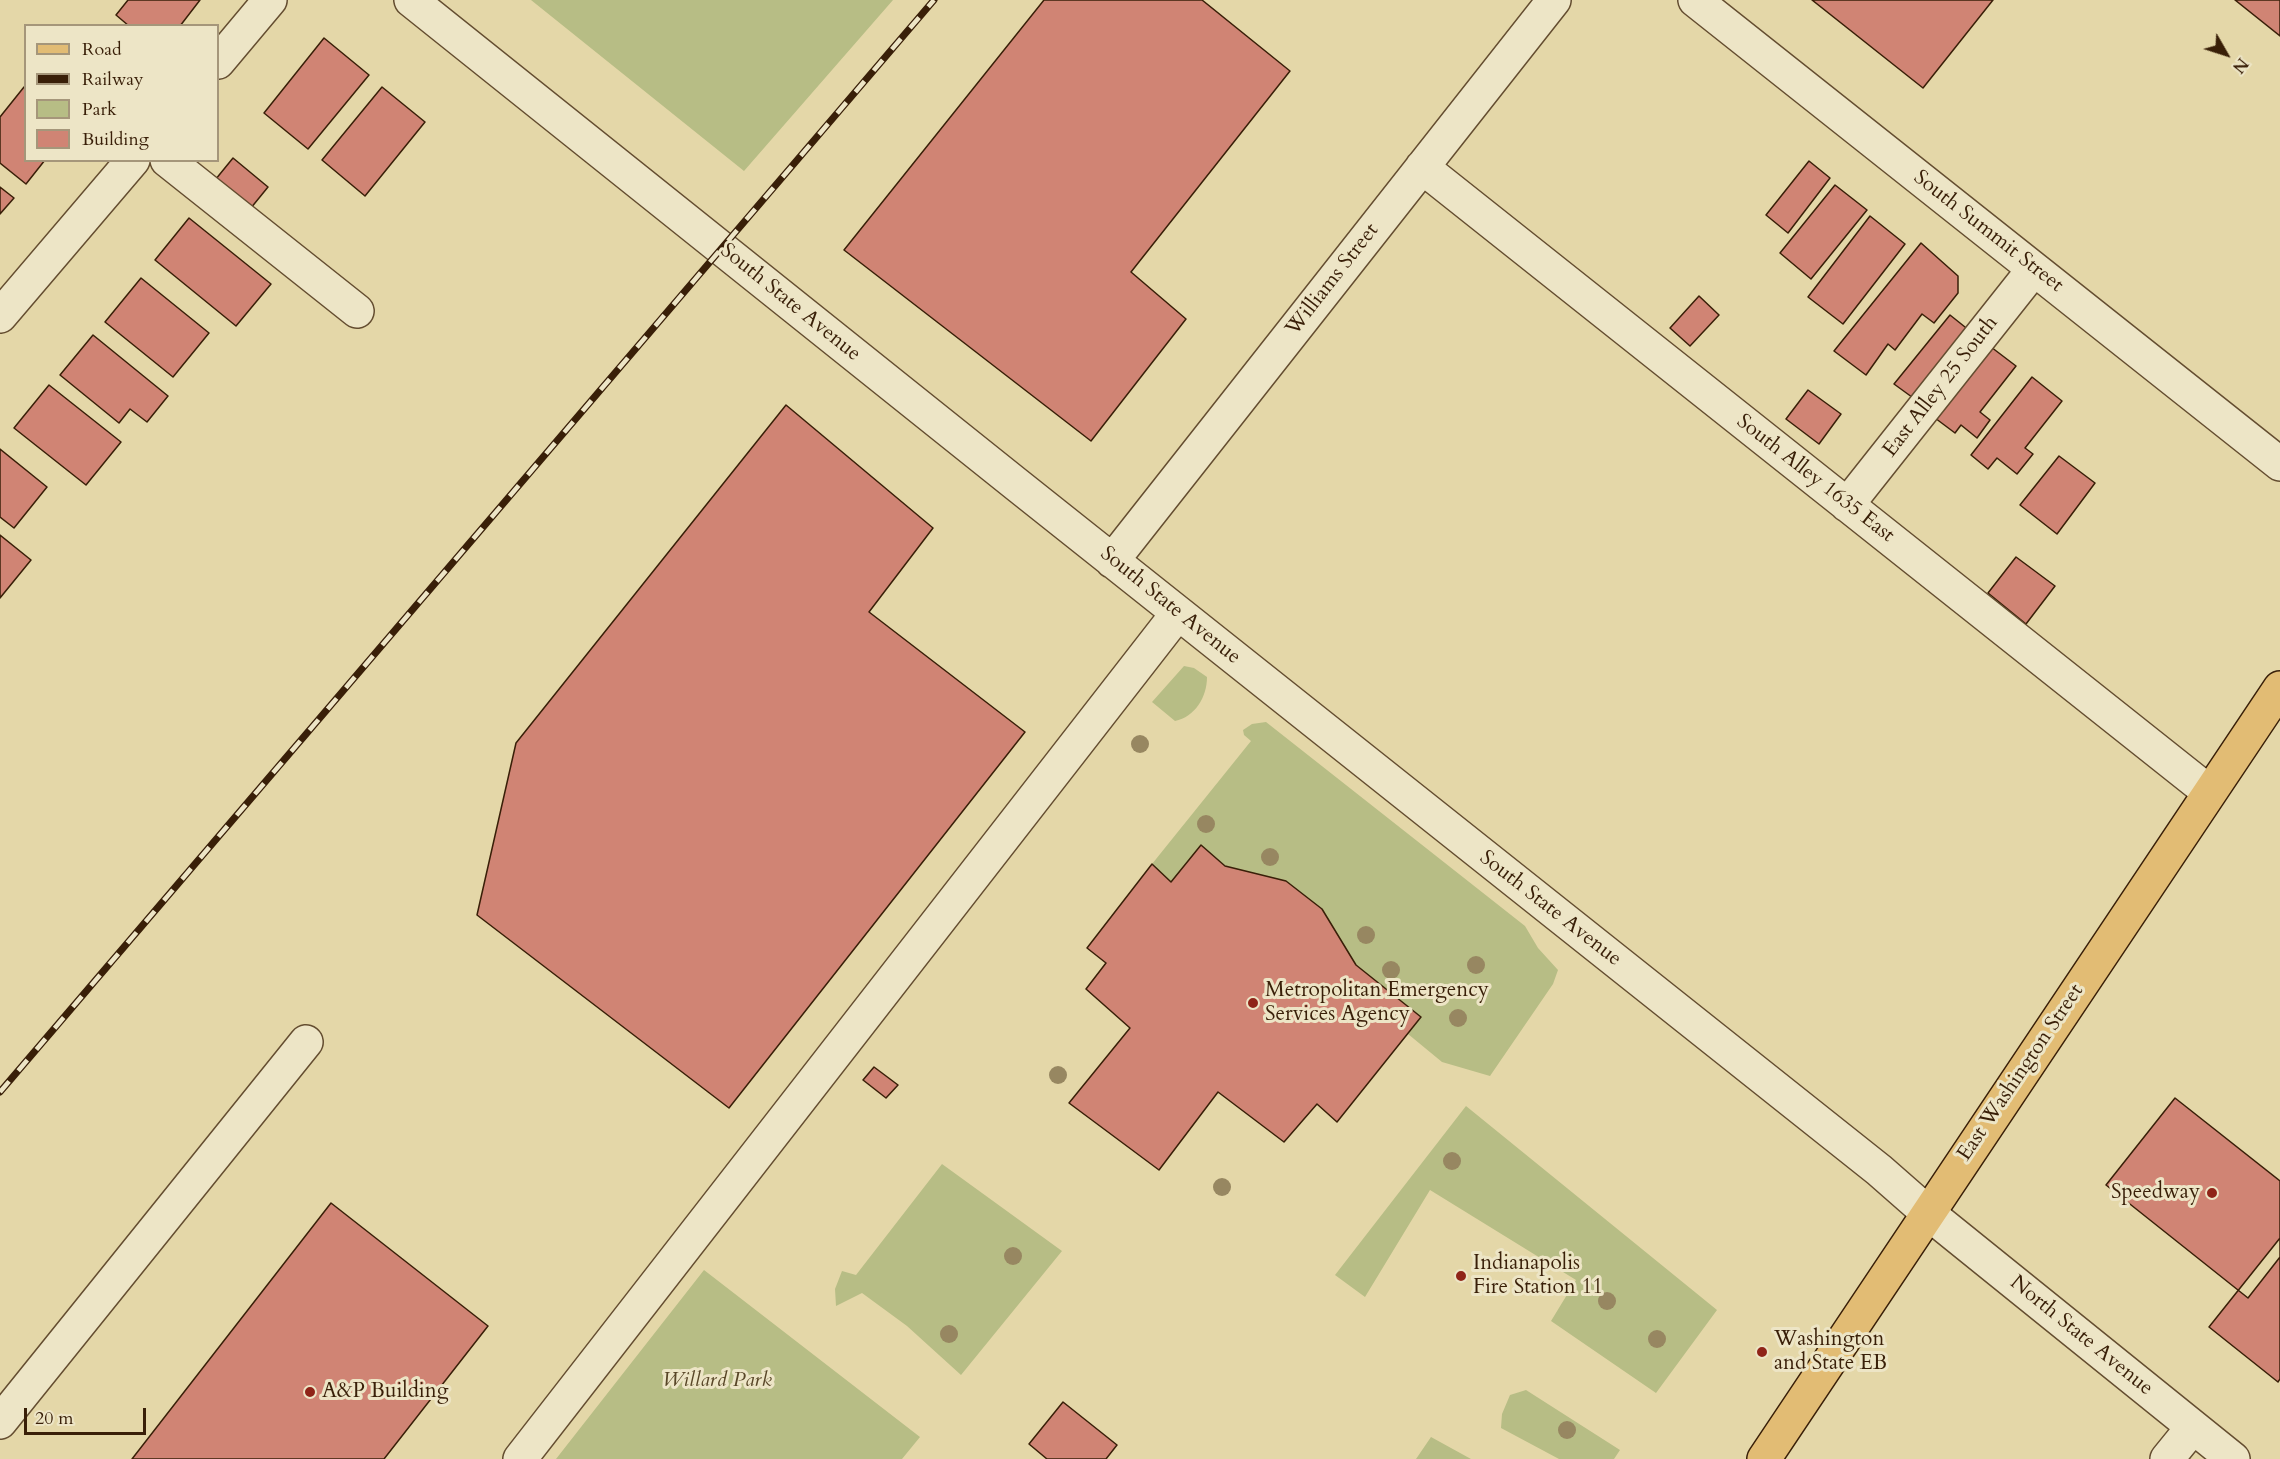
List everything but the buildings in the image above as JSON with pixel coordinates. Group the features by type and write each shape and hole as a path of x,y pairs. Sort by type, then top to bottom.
{"main road":[{"name":"East Washington Street","path":"1764,1459 2280,688"}],"street":[{"path":"219,61 270,0"},
{"name":"South State Avenue","path":"411,0 1112,561 1880,1170 1928,1213"},
{"name":"Williams Street","path":"1112,561 1554,0"},
{"name":"South Summit Street","path":"1695,0 2280,464"},
{"path":"0,316 131,162"},
{"path":"170,162 357,311"},
{"name":"South Alley 1635 East","path":"1422,167 2209,792"},
{"name":"East Alley 25 South","path":"1847,505 2034,269"},
{"path":"519,1459 1178,613"},
{"path":"0,1422 306,1042"},
{"name":"North State Avenue","path":"1928,1213 2233,1459"},
{"path":"2167,1459 2193,1427"}],"green space":[{"path":"531,0 893,0 744,171"},
{"path":"1184,666 1194,668 1207,677 1205,692 1194,711 1175,721 1152,702"},
{"path":"1266,722 1525,926 1538,948 1558,970 1553,984 1490,1076 1442,1062 1408,1034 1420,1017 1356,965 1322,909 1286,881 1225,866 1201,845 1171,882 1152,864 1251,741 1244,735 1243,730 1252,724"},
{"path":"1466,1106 1717,1310 1656,1393 1551,1321 1576,1280 1430,1190 1365,1297 1335,1275"},
{"path":"942,1164 1062,1251 961,1375 907,1326 862,1293 836,1306 835,1289 842,1271 856,1275"},
{"name":"Willard Park","path":"704,1270 920,1437 902,1459 556,1459"},
{"path":"1526,1390 1620,1450 1614,1459 1559,1459 1501,1428 1502,1414 1510,1395"},
{"path":"1431,1437 1471,1459 1416,1459"}],"railway":[{"path":"0,1092 934,0"}],"place":[{"name":"Metropolitan Emergency Services Agency","path":"1253,1003"},
{"name":"Speedway","path":"2212,1193"},
{"name":"Indianapolis Fire Station 11","path":"1461,1276"},
{"name":"Washington and State EB","path":"1762,1352"},
{"name":"A&P Building","path":"310,1392"}]}
